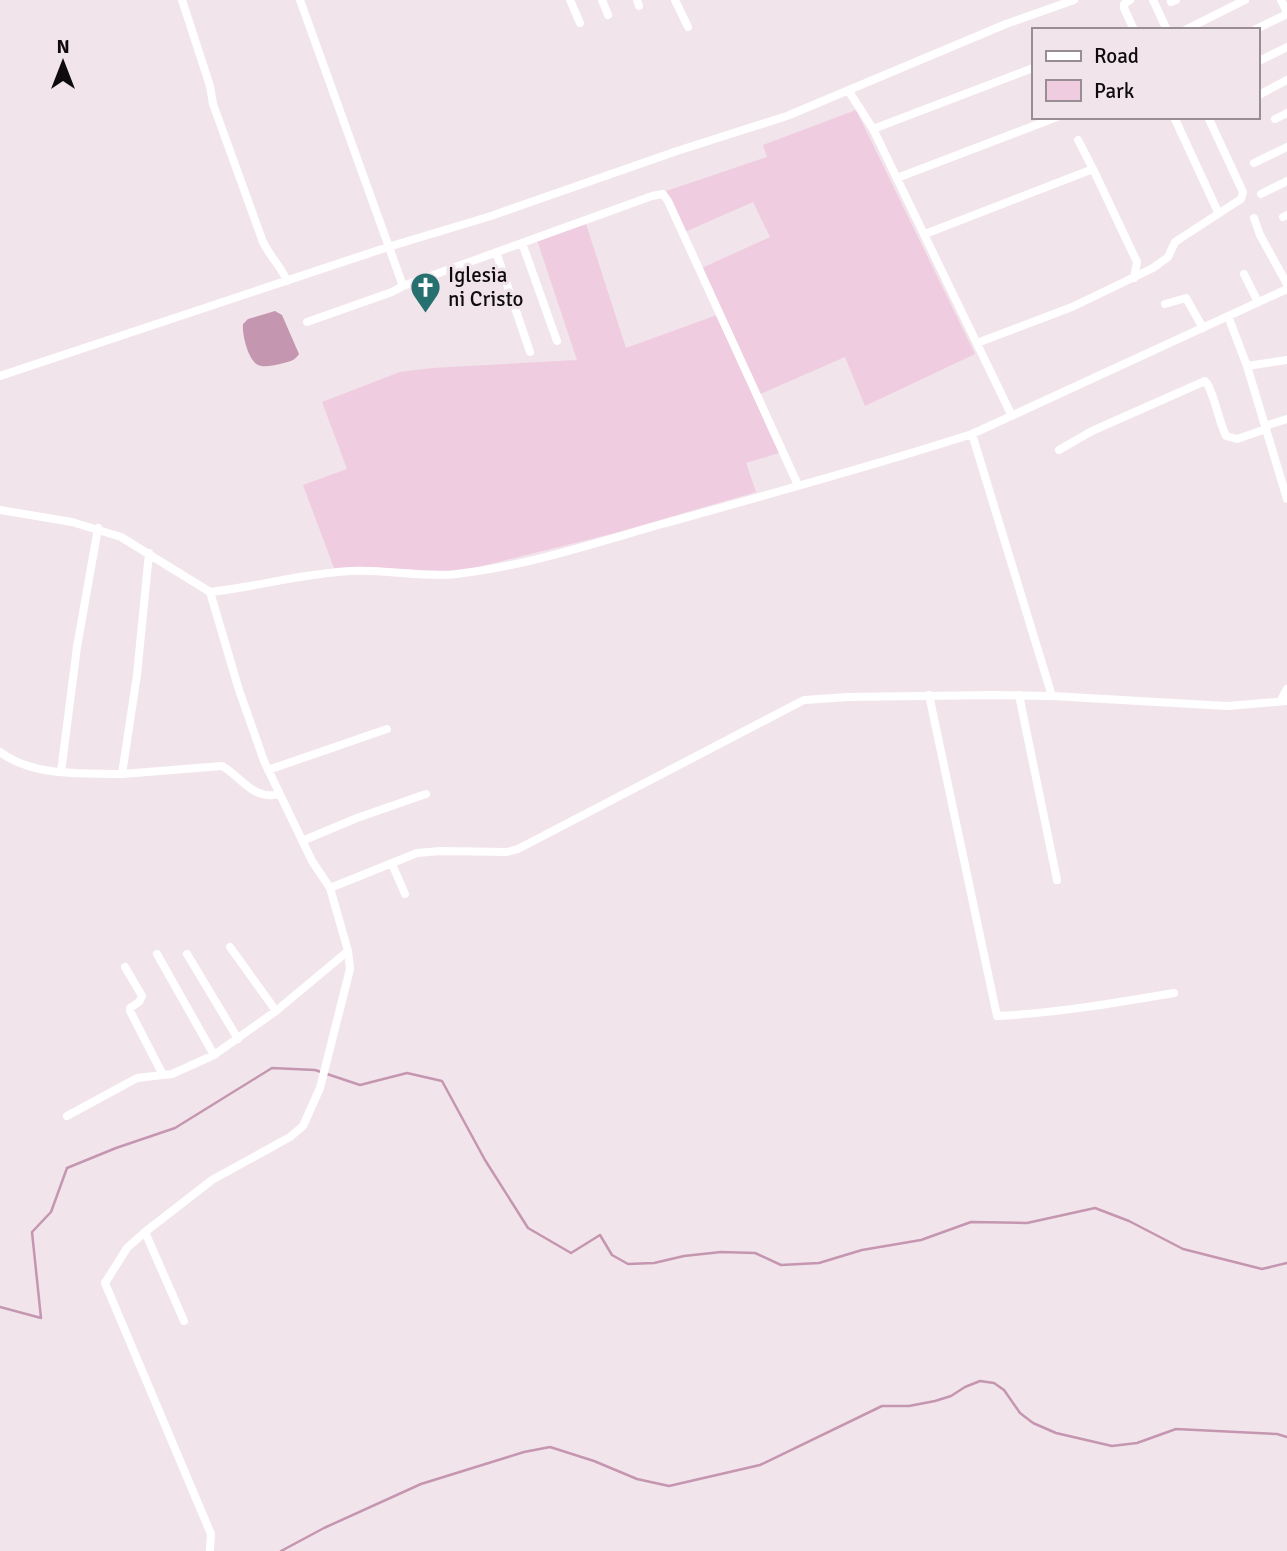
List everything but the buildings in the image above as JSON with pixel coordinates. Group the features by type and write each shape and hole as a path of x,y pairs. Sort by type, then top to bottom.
{"street":[{"path":"182,0 214,104 263,242 267,251 282,267 287,281"},
{"path":"300,0 403,286"},
{"path":"570,0 580,23"},
{"path":"602,0 608,15"},
{"path":"675,0 688,27"},
{"path":"0,376 787,116 1006,24 1074,0"},
{"path":"1130,0 1124,4 1124,8 1133,28"},
{"path":"1153,0 1166,28"},
{"path":"1189,28 1245,0"},
{"path":"1258,28 1287,13 1282,0"},
{"path":"1259,61 1287,47"},
{"path":"873,129 1032,68"},
{"path":"1259,95 1287,80"},
{"path":"848,90 873,129 1012,416"},
{"path":"1275,119 1287,113"},
{"path":"897,178 1052,119"},
{"path":"1175,119 1218,212"},
{"path":"977,343 1072,307 1164,261 1175,242 1244,196 1209,119"},
{"path":"1078,140 1137,262 1133,278"},
{"path":"1255,163 1287,147"},
{"path":"925,234 1093,169"},
{"path":"1261,194 1287,181"},
{"path":"307,322 652,196 665,195 798,485"},
{"path":"210,592 330,572 379,571 440,575 539,558 918,452 972,434 1287,287 1254,218"},
{"path":"522,243 557,341"},
{"path":"496,252 530,352"},
{"path":"1244,274 1258,302"},
{"path":"1165,304 1186,298 1203,328"},
{"path":"1228,316 1247,366 1287,499"},
{"path":"1247,366 1287,360"},
{"path":"1059,450 1092,431 1205,381 1209,383 1210,394 1226,436 1237,439 1287,418"},
{"path":"972,434 1052,695"},
{"path":"0,510 98,528 121,537 210,592 239,690 268,770 302,841 330,888 348,951 349,979 320,1088 303,1126 298,1132 212,1181 145,1232 127,1248 105,1283 211,1534 210,1550"},
{"path":"61,772 76,647 98,528"},
{"path":"122,774 137,675 149,553"},
{"path":"330,888 428,851 507,852 518,849 804,701 929,695 1052,695 1227,706 1284,701 1287,689"},
{"path":"929,695 997,1016 1045,1013 1174,993"},
{"path":"1019,695 1057,880"},
{"path":"268,770 387,729"},
{"path":"0,752 18,764 61,772 122,774 222,766 253,791 265,796 279,794"},
{"path":"302,841 426,794"},
{"path":"392,864 405,894"},
{"path":"230,947 276,1011"},
{"path":"67,1116 137,1078 172,1074 214,1055 276,1011 348,951"},
{"path":"157,954 214,1055"},
{"path":"187,954 239,1039"},
{"path":"125,967 142,996 130,1011 163,1075"},
{"path":"145,1232 184,1321"}],"green space":[{"path":"856,110 975,354 865,406 845,357 760,394 702,268 770,237 753,202 685,232 666,191 767,157 763,145"},
{"path":"586,224 626,348 717,315 779,453 746,463 756,492 615,533 474,568 449,572 334,568 303,485 347,469 322,402 400,372 577,360 537,240"}],"shaded area":[{"path":"275,311 282,315 299,354 288,362 260,366 249,353 243,324 248,319"}],"waterway":[{"path":"0,1307 41,1318 32,1232 51,1212 67,1168 175,1128 272,1068 315,1070 360,1085 407,1073 442,1081 485,1160 528,1228 571,1253 600,1235 612,1255 628,1264 654,1263 721,1252 755,1253 781,1265 819,1263 862,1250 921,1240 971,1222 1027,1223 1095,1208 1129,1221 1183,1249 1262,1269 1287,1263"},
{"path":"281,1551 324,1528 421,1484 524,1452 550,1447 637,1479 669,1486 760,1465 882,1406 909,1406 935,1401 980,1381 994,1383 1004,1390 1020,1413 1033,1423 1056,1433 1112,1446 1137,1443 1176,1429 1277,1434 1287,1437"}],"place":[{"name":"Iglesia ni Cristo","path":"425,314"}]}
